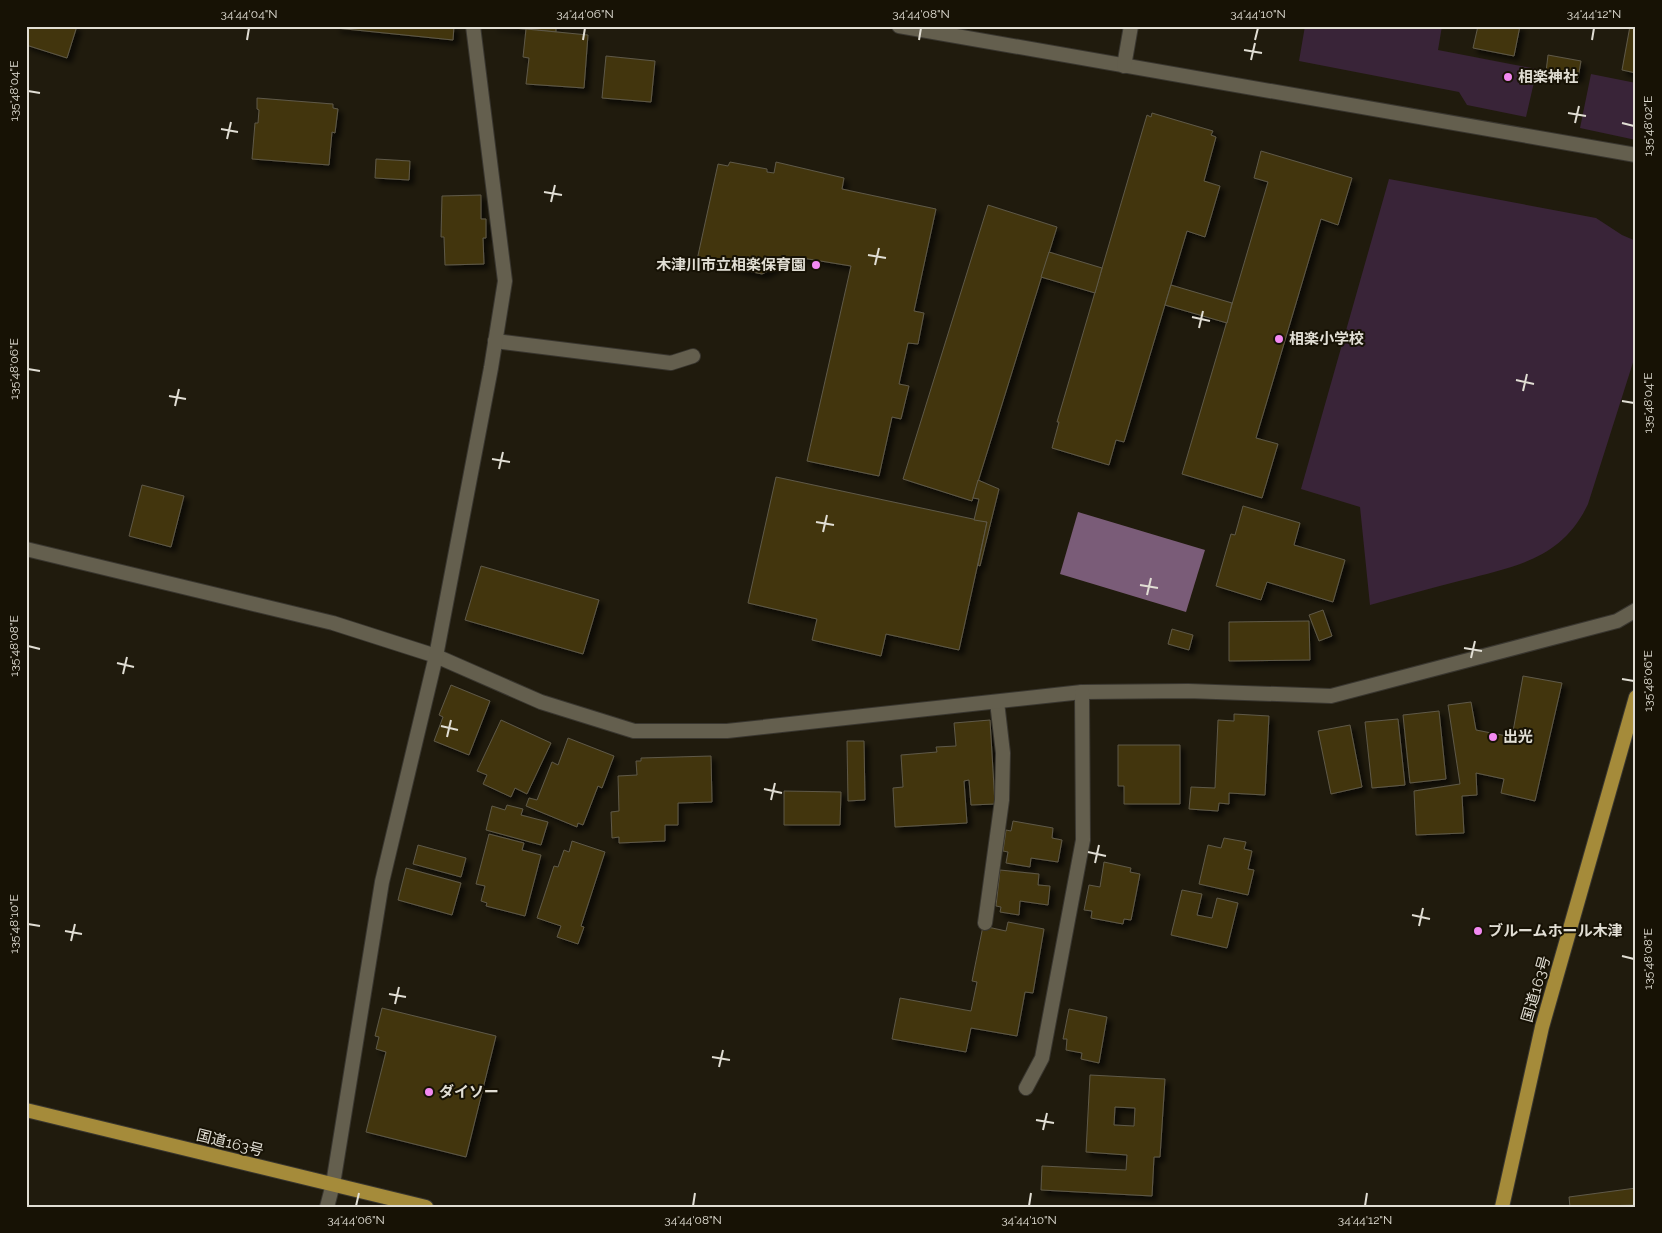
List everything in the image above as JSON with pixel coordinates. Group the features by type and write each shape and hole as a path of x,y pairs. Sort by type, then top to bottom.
{"highway":[{"name":"国道163号","path":"1502,1207 1542,1027 1636,697"},
{"name":"国道163号","path":"26,1110 426,1207"}],"street":[{"path":"327,1207 382,882 436,656 505,281 473,26"},
{"path":"899,26 1636,154"},
{"path":"1124,66 1131,26"},
{"path":"495,341 671,363 693,356"},
{"path":"26,549 333,624 436,656 541,702 634,730 727,731 1082,692 1188,691 1331,696 1617,621 1636,610"},
{"path":"1026,1088 1042,1058 1083,840 1082,692"},
{"path":"986,923 1002,800 1003,753 996,702"}],"shaded area":[{"path":"1305,26 1442,26 1438,50 1537,69 1526,117 1467,105 1459,92 1299,61"},
{"path":"1591,74 1636,83 1636,140 1580,128"},
{"path":"1389,179 1596,218 1622,235 1636,241 1636,353 1588,504 1565,537 1551,549 1519,564 1370,605 1360,507 1301,489"},
{"path":"1078,512 1205,550 1186,612 1060,574"}],"building":[{"path":"26,26 77,26 67,58 26,45"},
{"path":"336,26 454,26 453,40 336,28"},
{"path":"493,26 556,26 556,32"},
{"path":"1478,26 1520,26 1514,56 1473,48"},
{"path":"1630,26 1636,26 1636,73 1622,70"},
{"path":"526,29 588,35 584,88 526,84 529,58 523,57"},
{"path":"1548,55 1581,61 1578,78 1546,72"},
{"path":"606,56 655,61 651,102 602,98"},
{"path":"257,98 333,104 333,108 338,109 335,133 332,132 329,165 252,159 255,123 258,123 259,110 257,109"},
{"path":"1152,113 1213,131 1211,135 1216,137 1204,181 1220,186 1205,237 1187,231 1124,442 1116,440 1109,465 1052,448 1059,422 1057,422 1144,125 1147,115 1151,117"},
{"path":"1261,151 1352,178 1338,225 1321,219 1256,438 1278,444 1262,498 1182,474 1268,182 1254,178"},
{"path":"376,159 410,161 409,180 375,178"},
{"path":"730,162 767,169 767,172 774,173 776,162 844,178 842,189 936,209 914,311 924,313 918,344 908,343 899,384 909,386 901,419 892,417 879,476 807,461 851,266 796,257 762,274 697,260 718,164 728,166"},
{"path":"481,195 481,219 486,219 486,238 483,238 484,264 445,265 444,237 441,237 442,196"},
{"path":"988,205 1057,227 972,501 903,479"},
{"path":"1049,252 1102,268 1095,293 1041,277"},
{"path":"1171,285 1232,303 1227,323 1165,305"},
{"path":"776,477 987,522 959,650 886,634 881,656 812,640 817,619 748,603"},
{"path":"978,480 999,489 980,566 978,565 987,522 974,520 979,499 973,498"},
{"path":"142,485 184,496 171,547 129,536"},
{"path":"1243,506 1300,523 1294,545 1345,560 1333,602 1267,582 1261,600 1216,586 1231,534 1235,535"},
{"path":"481,566 599,600 583,654 465,620"},
{"path":"1323,610 1332,636 1319,641 1309,615"},
{"path":"1309,621 1310,660 1229,661 1229,622"},
{"path":"1172,629 1193,635 1189,650 1168,644"},
{"path":"1523,676 1562,683 1535,801 1501,793 1504,779 1476,773 1477,795 1462,796 1464,833 1416,835 1414,791 1460,784 1448,705 1471,702 1476,730 1512,737"},
{"path":"451,685 490,701 469,755 434,741 443,717 439,715"},
{"path":"1439,711 1446,779 1410,783 1403,715"},
{"path":"1234,714 1269,716 1265,795 1229,793 1229,804 1219,803 1218,811 1189,809 1191,787 1215,788 1218,720 1234,721"},
{"path":"1398,719 1405,785 1372,788 1365,722"},
{"path":"501,720 551,743 527,794 515,788 511,797 483,784 487,775 477,771"},
{"path":"990,720 995,804 971,805 969,780 964,781 967,823 895,827 893,788 903,787 901,755 937,752 936,747 956,746 954,723"},
{"path":"1350,725 1362,787 1331,794 1318,731"},
{"path":"568,738 614,756 602,788 598,786 583,825 578,823 577,827 526,806 529,798 537,800 552,762 558,765"},
{"path":"847,741 864,741 865,800 848,801"},
{"path":"1118,745 1180,745 1180,804 1124,804 1124,786 1118,786"},
{"path":"711,756 712,802 678,803 678,825 665,825 665,841 619,843 619,837 612,838 611,812 619,811 618,776 637,775 636,761 641,761 641,758"},
{"path":"784,791 841,792 840,825 784,825"},
{"path":"507,805 523,809 521,815 548,822 541,845 486,830 492,806 505,810"},
{"path":"1013,821 1053,828 1052,838 1062,840 1058,862 1031,858 1030,867 1006,863 1008,852 1003,851 1006,830 1011,831"},
{"path":"489,834 524,843 522,850 541,855 525,916 486,906 487,903 481,901 485,886 476,884"},
{"path":"1224,838 1246,842 1244,849 1252,851 1248,869 1254,870 1248,895 1199,884 1208,845 1221,848"},
{"path":"572,841 605,852 581,926 584,927 578,944 557,937 561,926 537,918 554,866 558,867 564,850 569,852"},
{"path":"418,845 466,858 461,877 413,864"},
{"path":"1104,862 1131,868 1130,872 1140,874 1131,920 1124,919 1123,924 1091,918 1092,911 1084,910 1089,885 1100,887"},
{"path":"406,868 461,883 452,915 398,900"},
{"path":"1000,870 1039,874 1038,885 1050,886 1048,905 1020,901 1019,915 1000,912 1001,907 996,906"},
{"path":"1182,890 1202,894 1197,915 1212,918 1217,898 1238,903 1227,948 1171,935"},
{"path":"1008,922 1044,929 1033,993 1025,992 1017,1036 971,1028 966,1052 892,1039 900,998 971,1011 977,982 972,981 983,926 1006,931"},
{"name":"ダイソー","path":"382,1008 496,1036 466,1157 366,1132 386,1052 376,1049 379,1037 375,1036"},
{"path":"1069,1009 1107,1017 1099,1063 1081,1059 1082,1053 1066,1050 1067,1039 1063,1039"},
{"path":"1090,1075 1165,1079 1160,1157 1154,1157 1152,1196 1041,1190 1042,1166 1126,1170 1127,1155 1086,1152","holes":["1115,1107 1135,1108 1134,1126 1114,1125"]},
{"path":"1636,1188 1636,1205 1570,1207 1569,1197"}],"place":[{"name":"相楽神社","path":"1508,77"},
{"name":"木津川市立相楽保育園","path":"816,265"},
{"name":"相楽小学校","path":"1279,339"},
{"name":"出光","path":"1493,737"},
{"name":"ブルームホール木津","path":"1478,931"},
{"name":"ダイソー","path":"429,1092"}]}
